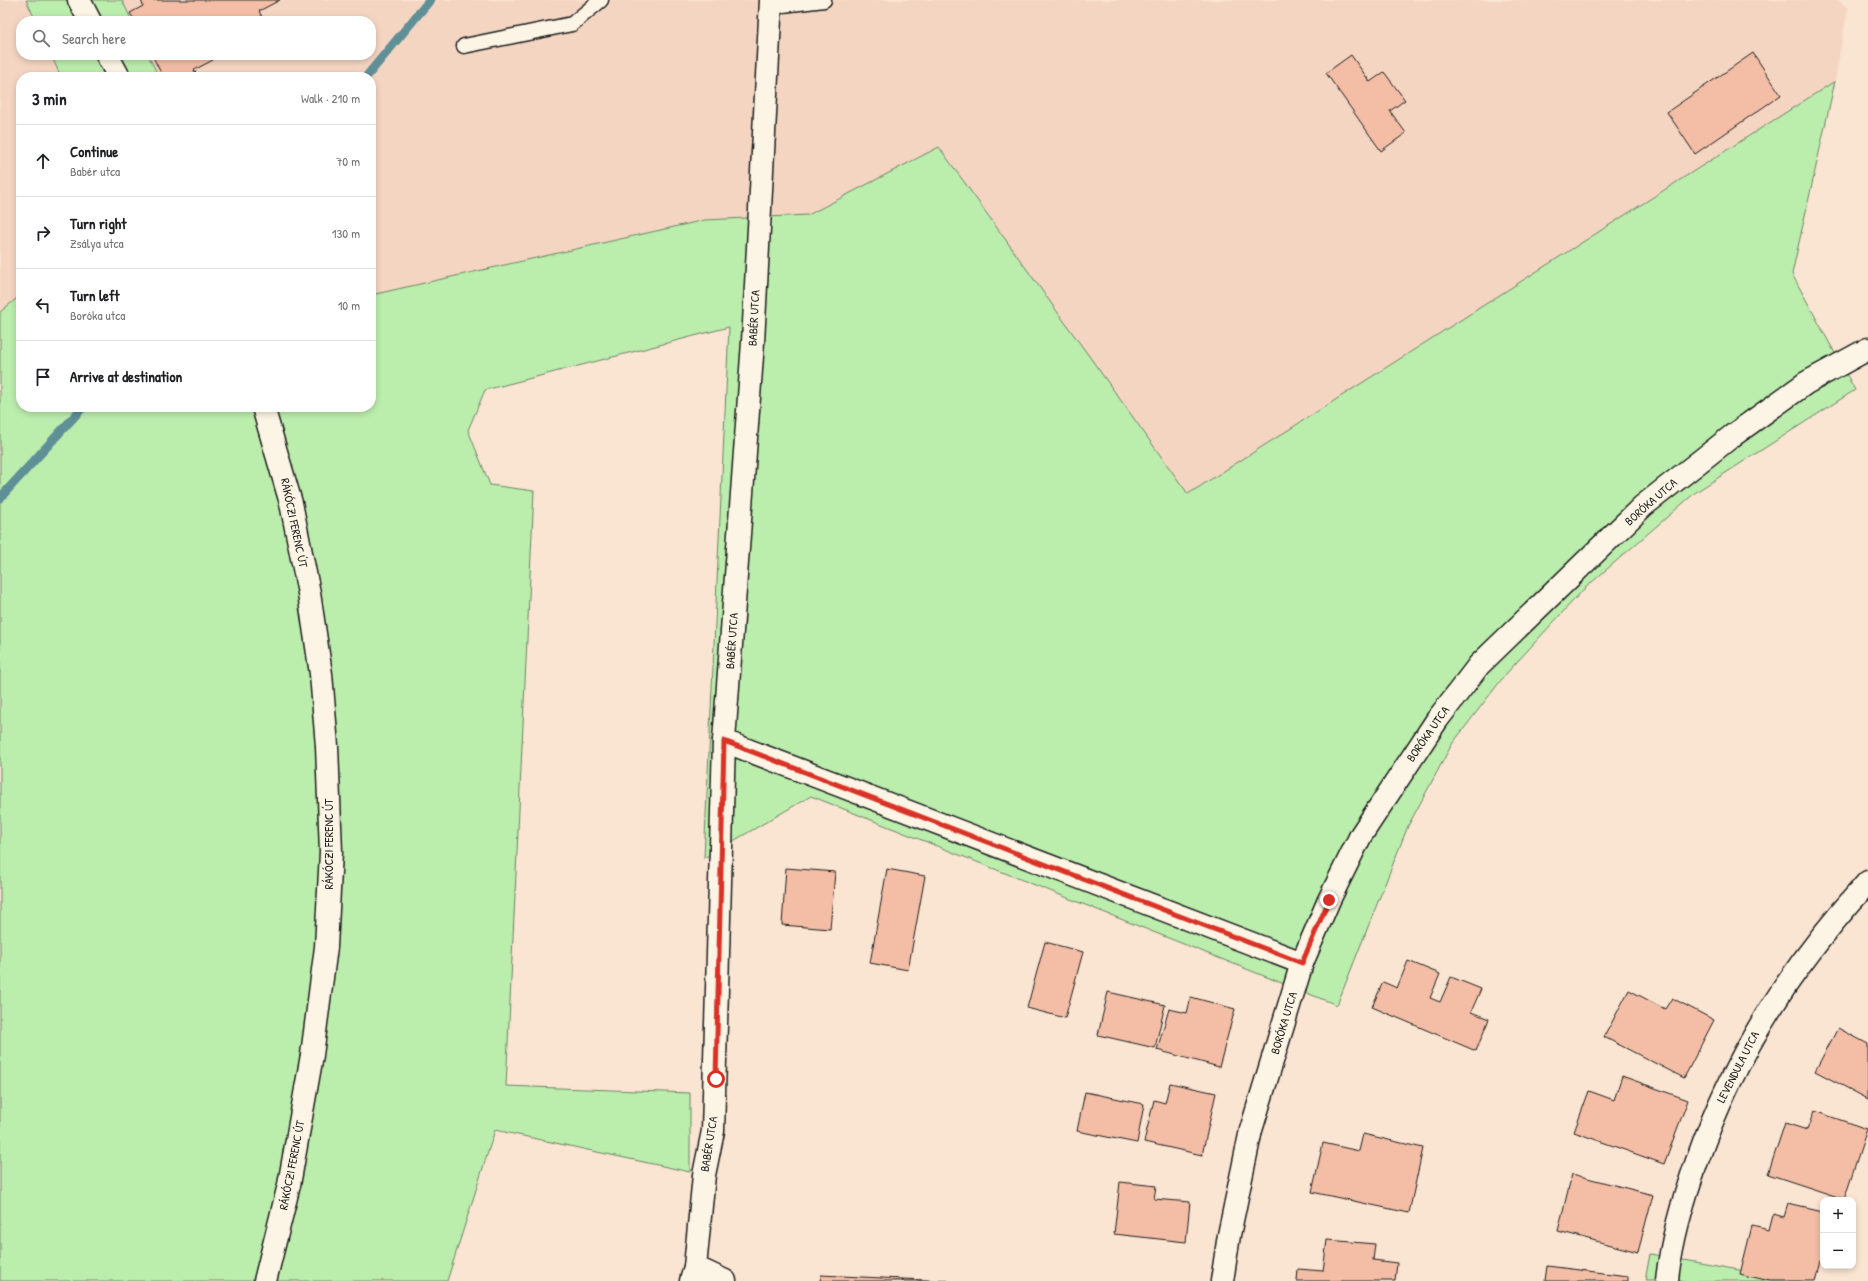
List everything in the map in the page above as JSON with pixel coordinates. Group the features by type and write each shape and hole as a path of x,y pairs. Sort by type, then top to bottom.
{"street":[{"path":"79,0 87,16"},
{"name":"BABÉR UTCA","path":"693,1274 704,1174 713,1132 724,741 753,342 771,4"},
{"path":"110,60 116,72"},
{"name":"BORÓKA UTCA","path":"1222,1281 1229,1235 1251,1130 1302,963 1329,900 1361,835 1436,720 1479,665 1643,506 1732,436 1806,383 1868,348"},
{"name":"RÁKÓCZI FERENC ÚT","path":"265,412 291,504 309,594 320,674 326,739 331,852 326,947 312,1055 289,1185 265,1281"},
{"path":"724,741 1302,963"},
{"name":"LEVENDULA UTCA","path":"1667,1281 1681,1204 1704,1141 1734,1071 1770,1008 1805,958 1868,882"},
{"path":"693,1274 725,1281"}],"lane":[{"path":"464,46 572,24 601,0"},
{"path":"771,4 783,5 824,0"}],"shaded area":[{"path":"0,0 26,0 34,16 16,16 16,60 53,60 59,72 16,72 16,299 0,312"},
{"path":"122,0 1837,0 1848,8 1828,117 1160,707 705,220 376,294 376,72 156,72 150,60 376,60 376,16 130,16"}],"green space":[{"path":"26,0 122,0 130,16 34,16"},
{"path":"53,60 150,60 156,72 59,72"},
{"path":"1835,81 1792,274 1855,390 1696,492 1584,589 1505,675 1452,744 1408,826 1337,1005 811,796 704,858 729,327 485,390 468,430 490,485 534,491 506,1086 690,1093 690,1172 495,1130 447,1281 0,1281 0,312 16,299 16,412 376,412 376,294 705,220 808,215 939,147 1188,494"},
{"path":"1650,1254 1800,1281 1645,1281"}],"building":[{"path":"141,0 280,0 259,11 262,16 132,16 130,13 143,6"},
{"path":"1753,53 1781,95 1695,154 1667,112"},
{"path":"1351,55 1370,82 1384,72 1405,100 1390,111 1406,133 1381,151 1326,73"},
{"path":"154,60 213,60 194,70 195,72 160,72"},
{"path":"786,868 835,872 830,929 782,925"},
{"path":"887,869 925,876 908,970 870,963"},
{"path":"1045,942 1083,952 1065,1018 1027,1008"},
{"path":"1408,961 1440,974 1430,998 1440,1002 1451,977 1481,989 1471,1012 1489,1019 1476,1051 1372,1007 1383,982 1397,988"},
{"path":"1629,990 1665,1009 1672,998 1714,1020 1684,1078 1604,1037"},
{"path":"1108,992 1165,1005 1155,1048 1098,1035"},
{"path":"1191,997 1235,1009 1219,1067 1157,1050 1169,1009 1187,1013"},
{"path":"1838,1028 1868,1044 1868,1099 1815,1071"},
{"path":"1622,1076 1688,1100 1664,1164 1574,1132 1589,1091 1614,1100"},
{"path":"1170,1083 1216,1093 1202,1155 1144,1142 1154,1100 1165,1103"},
{"path":"1085,1092 1144,1104 1137,1143 1077,1131"},
{"path":"1814,1111 1867,1129 1845,1197 1838,1197 1768,1174 1785,1123 1807,1130"},
{"path":"1363,1134 1423,1148 1409,1213 1312,1192 1323,1143 1359,1151"},
{"path":"1572,1174 1653,1195 1638,1252 1558,1231"},
{"path":"1120,1182 1156,1186 1154,1199 1190,1202 1186,1242 1114,1234"},
{"path":"1788,1204 1820,1211 1820,1265 1816,1281 1770,1281 1740,1274 1752,1226 1769,1230 1773,1214 1784,1217"},
{"path":"1327,1240 1375,1244 1373,1260 1397,1263 1395,1281 1297,1281 1298,1269 1323,1271"},
{"path":"1547,1266 1628,1276 1628,1281 1545,1281"},
{"path":"821,1275 903,1279 902,1281 820,1281"},
{"path":"903,1279 948,1281 903,1281"}],"waterway":[{"path":"370,72 430,0"},
{"path":"0,498 78,412"}],"route":[{"path":"716,1079 724,741 1302,963 1329,900"}]}
